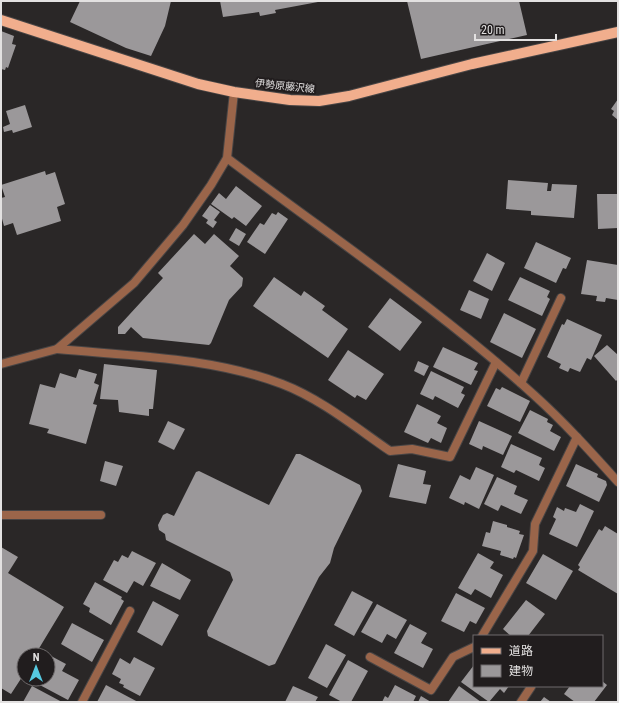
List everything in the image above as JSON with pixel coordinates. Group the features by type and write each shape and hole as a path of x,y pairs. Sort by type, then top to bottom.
{"main road":[{"name":"伊勢原藤沢線","path":"1,20 198,84 234,92 290,100 319,101 349,96 472,64 618,32"}],"street":[{"path":"57,349 134,282 183,225 211,185 227,158 234,92"},
{"path":"227,158 432,311 496,362 521,383 577,437 618,482"},
{"path":"521,383 561,298"},
{"path":"1,364 57,349 171,360 222,367 250,373 282,384 313,398 390,451 412,449 450,457 496,362"},
{"path":"483,635 533,551 535,524 577,437"},
{"path":"1,515 101,515"},
{"path":"82,702 130,611"},
{"path":"370,657 431,690 453,657 473,647"},
{"path":"521,702 531,687"}],"building":[{"path":"80,1 171,1 165,26 151,56 126,48 70,22"},
{"path":"220,1 318,2 275,10 276,13 260,16 259,12 223,17"},
{"path":"407,1 519,1 527,35 421,59"},
{"path":"1,31 14,36 12,44 16,45 8,68 6,67 5,70 1,69"},
{"path":"618,99 618,120 612,115 614,111 611,109"},
{"path":"25,105 32,127 13,133 12,130 4,132 3,127 10,124 6,111"},
{"path":"45,171 46,175 55,172 65,204 57,207 61,221 17,235 13,223 4,226 1,215 1,198 5,197 1,185"},
{"path":"508,180 548,183 547,191 551,191 552,184 577,185 574,218 531,215 531,211 506,209"},
{"path":"236,186 262,206 246,226 234,217 232,219 211,204 219,193 226,199"},
{"path":"597,194 618,194 618,228 598,229"},
{"path":"210,205 220,212 214,220 217,222 213,228 206,223 208,220 202,216"},
{"path":"278,212 288,219 265,254 247,242 260,223 264,225 272,213 276,215"},
{"path":"236,228 246,234 239,246 229,240"},
{"path":"194,234 205,244 214,234 239,256 230,266 243,278 242,286 229,300 211,343 209,345 143,338 131,327 125,334 118,334 118,327 163,278 158,273"},
{"path":"536,242 571,258 566,269 563,268 556,283 524,268"},
{"path":"487,253 505,263 492,291 473,281"},
{"path":"587,260 618,265 618,300 606,298 605,302 596,301 597,296 581,294"},
{"path":"274,277 301,296 304,291 325,306 322,310 348,329 328,358 253,306"},
{"path":"520,277 550,291 547,297 550,299 542,316 508,300"},
{"path":"469,290 489,299 481,319 460,310"},
{"path":"390,298 422,322 400,351 368,327"},
{"path":"504,313 536,329 522,358 490,342"},
{"path":"567,319 602,335 591,360 587,358 580,372 570,368 568,372 559,368 561,364 547,357 562,324 564,325"},
{"path":"607,345 618,355 618,379 616,381 594,356"},
{"path":"443,347 478,363 474,370 478,371 471,385 433,367"},
{"path":"348,350 384,374 366,400 357,395 355,398 328,380"},
{"path":"418,361 429,366 424,376 414,371"},
{"path":"104,364 157,370 153,409 149,409 149,416 119,412 118,400 100,399"},
{"path":"79,369 97,374 94,383 99,385 93,404 97,405 86,444 47,433 49,429 29,424 40,384 55,388 60,373 76,378"},
{"path":"431,371 464,387 461,393 465,395 458,408 435,396 433,400 420,394"},
{"path":"502,387 530,401 520,422 487,406 496,388 500,390"},
{"path":"417,404 441,416 437,423 447,428 441,443 431,438 428,443 404,432"},
{"path":"530,410 548,419 547,422 553,425 550,431 561,437 554,451 518,433"},
{"path":"168,421 185,429 174,450 158,442"},
{"path":"479,421 512,436 503,455 483,446 482,450 469,444"},
{"path":"511,444 542,458 539,465 545,468 539,481 516,470 514,473 501,467"},
{"path":"296,454 300,454 360,485 362,491 334,548 330,563 319,577 275,664 269,666 208,636 207,631 233,580 230,572 166,540 165,534 159,530 158,525 163,515 167,513 174,516 196,472 199,471 269,505"},
{"path":"105,461 123,466 116,486 100,481"},
{"path":"398,464 426,471 423,484 431,485 426,504 389,497"},
{"path":"576,464 598,474 597,477 606,481 607,485 599,502 566,486"},
{"path":"476,467 494,475 479,509 465,502 464,505 449,498 460,475 470,480"},
{"path":"497,477 517,486 514,494 528,500 521,514 501,505 498,511 484,504"},
{"path":"580,504 594,511 577,547 549,534 556,519 553,517 557,507 564,511 565,508 576,512"},
{"path":"493,521 507,525 507,527 520,531 519,534 524,535 516,558 514,557 513,559 500,555 501,551 482,546 486,532 490,533"},
{"path":"605,526 618,534 618,594 578,570 580,567 578,565 599,529 602,531"},
{"path":"1,547 18,557 8,573 64,607 40,647 16,647 16,686 11,694 1,688"},
{"path":"132,551 156,563 143,586 134,581 127,593 103,580 114,560 118,562 122,555 128,558"},
{"path":"478,553 494,562 490,568 503,575 491,598 475,589 471,595 458,588"},
{"path":"543,554 573,571 556,600 526,583"},
{"path":"162,563 191,580 180,600 150,586"},
{"path":"95,582 122,597 121,599 124,601 111,625 89,612 90,608 83,604"},
{"path":"352,591 373,602 354,636 334,625"},
{"path":"456,593 485,608 476,624 470,621 464,632 441,621"},
{"path":"526,600 545,614 529,635 510,635 503,629"},
{"path":"153,601 179,615 162,646 137,632"},
{"path":"377,604 407,620 396,639 387,634 382,643 361,632"},
{"path":"72,623 104,640 92,662 61,644"},
{"path":"410,624 427,633 421,643 433,649 423,668 394,653"},
{"path":"326,644 346,655 327,688 308,678"},
{"path":"134,657 155,668 140,696 123,687 124,685 119,683 121,679 112,674 120,658 130,664"},
{"path":"56,659 66,664 62,671 79,680 68,700 44,687 56,687"},
{"path":"348,660 368,671 351,702 342,702 329,695"},
{"path":"473,666 473,687 508,687 504,693 500,689 489,702 461,682"},
{"path":"603,682 607,685 594,702 575,702 564,694 569,687 603,687"},
{"path":"106,685 138,702 97,702"},
{"path":"395,685 416,696 413,702 382,702 385,696 388,698"},
{"path":"293,686 318,697 315,702 285,702"},
{"path":"459,686 481,702 448,702"},
{"path":"31,687 34,687 62,702 23,702"},
{"path":"421,696 431,702 418,702"},
{"path":"544,697 551,702 540,702"}]}
